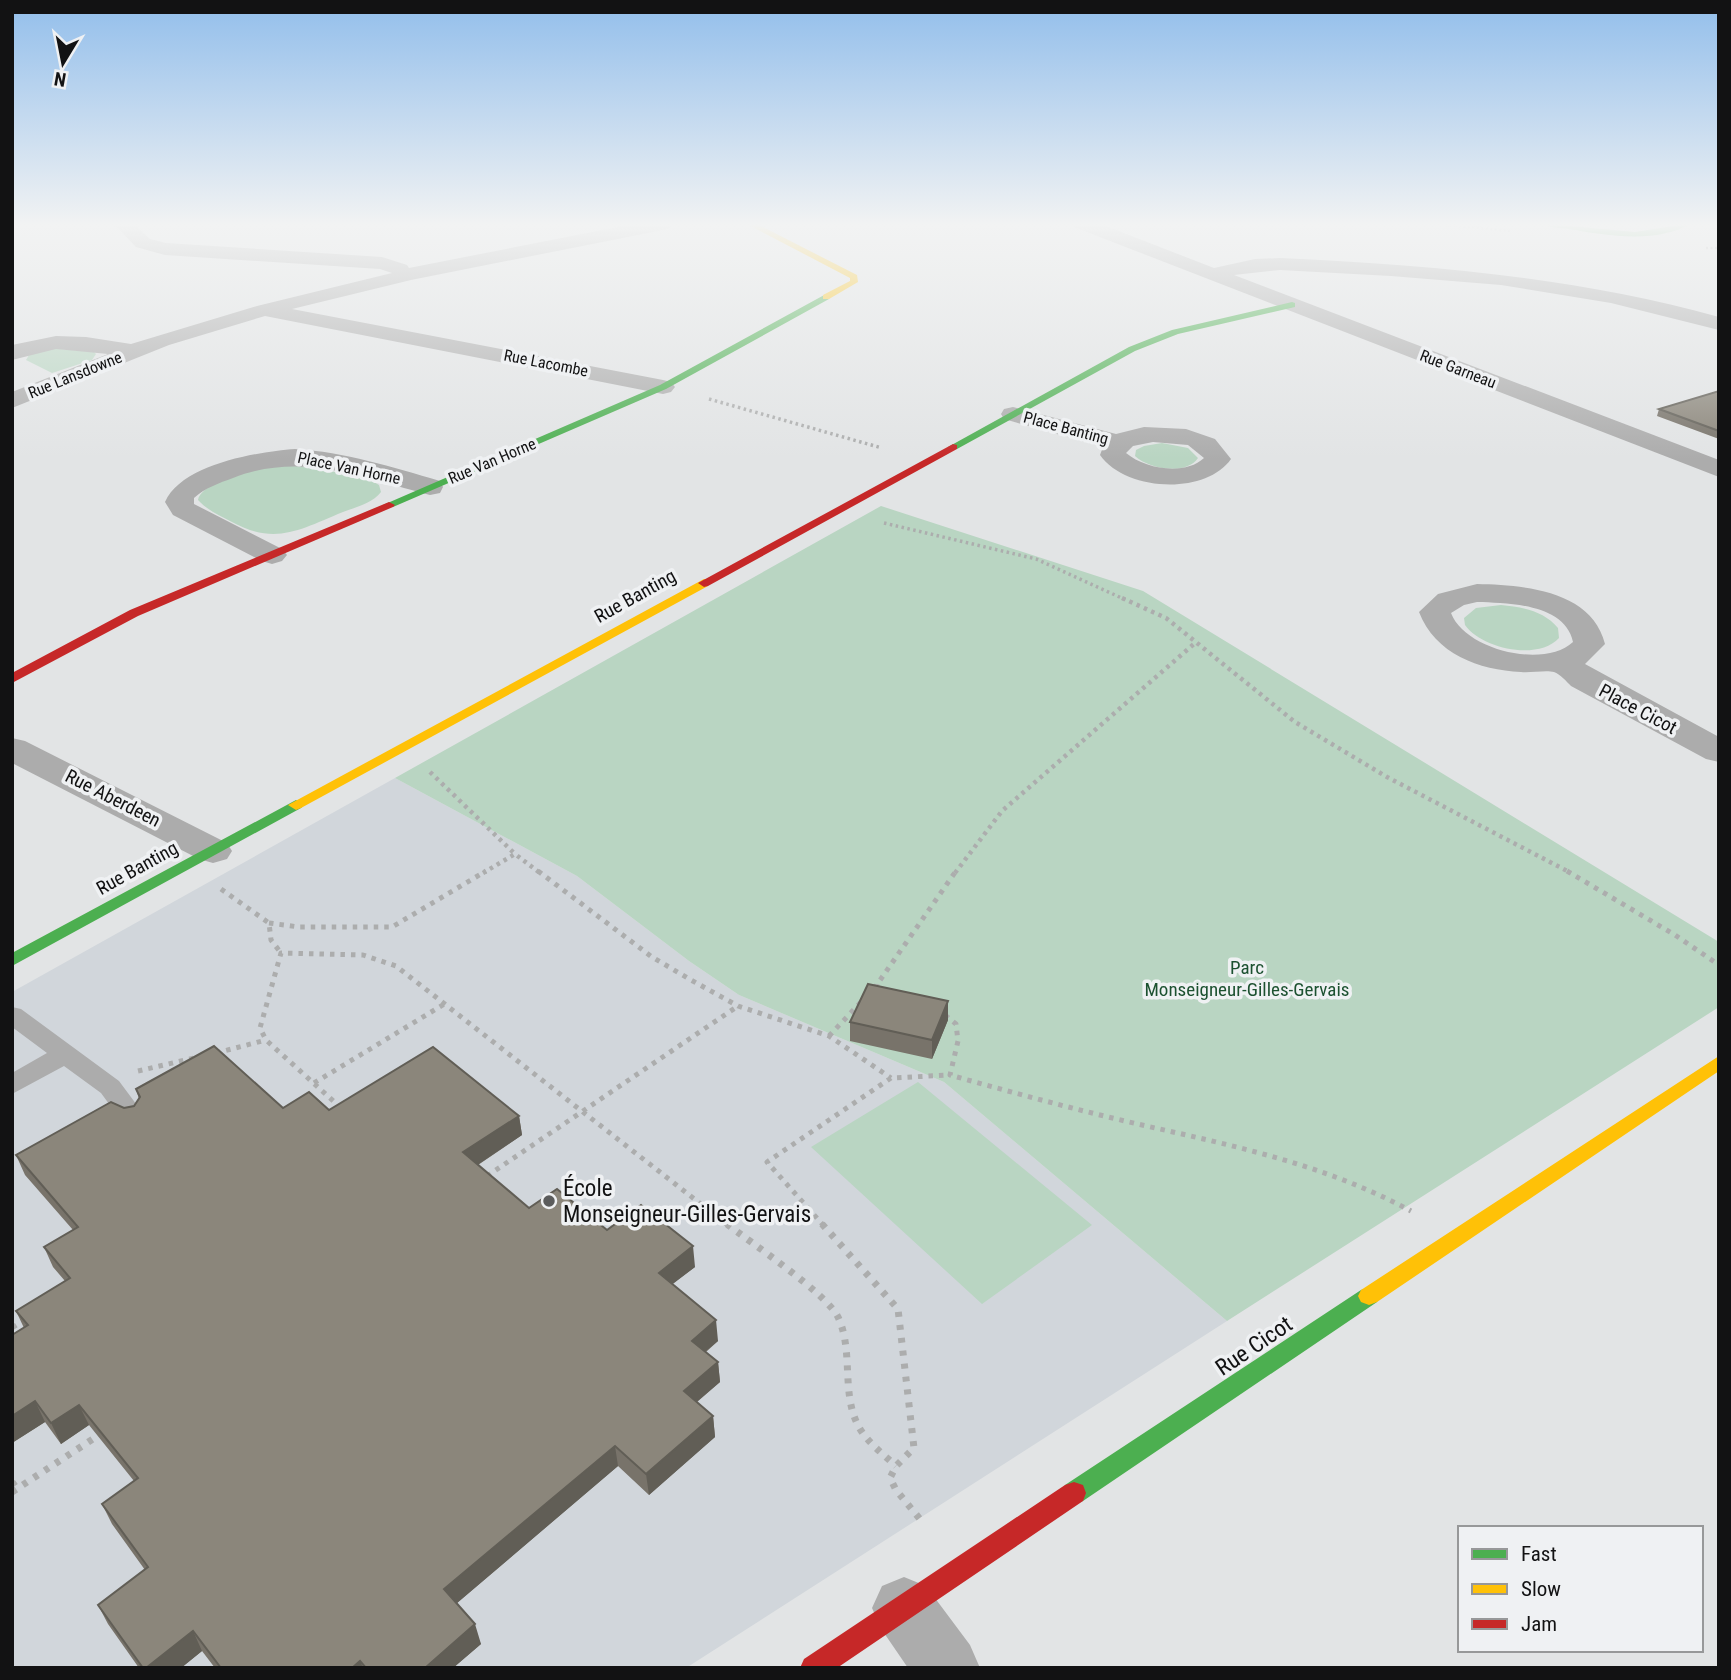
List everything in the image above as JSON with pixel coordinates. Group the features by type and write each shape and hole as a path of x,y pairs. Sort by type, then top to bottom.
{"street":[{"name":"Rue Lansdowne","path":"12,401 132,351 299,301"},
{"name":"Rue Van Horne","path":"12,679 114,622 663,387 819,301"},
{"name":"Rue Garneau","path":"1283,301 1719,469"},
{"path":"1633,301 1719,324"},
{"name":"Rue Banting","path":"12,960 1153,339 1292,305"},
{"name":"Rue Lacombe","path":"264,310 663,387"},
{"path":"12,353 31,346 62,342 132,351"},
{"path":"12,372 50,385"},
{"name":"Place Banting","path":"1013,414 1119,443"},
{"name":"Place Van Horne","path":"272,555 183,509 179,502 182,494 198,483 238,465 288,455 322,459 430,487"},
{"name":"Place Cicot","path":"1560,662 1583,679 1719,751"},
{"name":"Rue Aberdeen","path":"12,749 154,818 213,851"},
{"name":"Rue Cicot","path":"813,1668 1719,1062"},
{"path":"904,1608 947,1668"}],"lane":[{"path":"12,1014 110,1087 132,1116"},
{"path":"12,1085 66,1053"}],"path":[{"path":"708,398 893,452"},
{"path":"882,523 1017,554 1057,566 1114,596 1166,618 1295,722 1387,777 1534,856 1584,879 1675,934 1719,965"},
{"path":"829,1036 876,986 969,853 1002,811 1195,643"},
{"path":"428,771 515,854 652,957 738,1006 829,1036 891,1078"},
{"path":"217,887 239,899 269,923 299,928 392,927 515,854"},
{"path":"269,923 268,934 281,953 363,955 396,965 831,1305 842,1321 853,1411 858,1426 896,1466"},
{"path":"281,953 260,1028 266,1040 343,1110"},
{"path":"876,986 885,990"},
{"path":"314,1083 446,1003"},
{"path":"475,1184 738,1006"},
{"path":"938,1011 956,1024 958,1041 950,1075"},
{"path":"212,1054 266,1040"},
{"path":"110,1087 137,1071 199,1057"},
{"path":"924,1524 896,1490 890,1478 896,1466 914,1447 898,1309 767,1162 891,1078 950,1075 1083,1111 1221,1142 1312,1168 1391,1199 1411,1211"},
{"path":"12,1325 23,1343"},
{"path":"12,1482 15,1490 108,1429"}],"shaded area":[{"name":"École Monseigneur-Gilles-Gervais","path":"395,778 577,876 689,961 739,995 944,1082 1227,1321 686,1668 12,1668 12,992"}],"green space":[{"path":"49,348 96,354 92,360 52,373 26,360 29,355"},
{"path":"1162,443 1188,448 1198,458 1185,467 1167,469 1141,461 1135,456 1136,450 1144,446"},
{"path":"266,465 314,467 372,481 379,485 381,492 364,504 313,525 274,534 246,529 213,512 198,500 201,494 217,483"},
{"name":"Parc Monseigneur-Gilles-Gervais","path":"881,506 1143,591 1719,942 1719,1007 1227,1321 944,1082 739,995 689,961 577,876 395,778"},
{"path":"1501,605 1539,614 1558,628 1559,638 1538,649 1510,649 1484,640 1465,625 1464,618 1476,608"},
{"path":"918,1082 1092,1225 982,1304 811,1147"}],"building":[{"path":"1719,391 1719,431 1659,409"},
{"path":"868,984 948,1001 932,1040 850,1022"},
{"path":"214,1046 283,1108 309,1092 329,1110 433,1047 519,1116 463,1152 529,1208 557,1189 607,1230 641,1205 693,1246 659,1273 716,1320 692,1341 718,1362 684,1391 713,1416 646,1474 615,1446 444,1589 475,1624 425,1668 366,1668 360,1661 352,1668 221,1668 193,1631 143,1668 98,1605 148,1567 102,1504 138,1478 79,1405 51,1423 35,1401 12,1416 12,1335 28,1325 16,1311 70,1278 44,1247 78,1227 16,1155 111,1102 124,1108 134,1106 140,1097 136,1089"}],"traffic: fast":[{"path":"389,505 663,387 818,301"},
{"path":"953,447 1132,349 1175,332 1292,305"},
{"path":"12,960 296,805"},
{"path":"1074,1493 1369,1296"}],"traffic: slow":[{"path":"296,805 704,583"},
{"path":"1369,1296 1719,1062"}],"traffic: jam":[{"path":"704,583 953,447"},
{"path":"12,679 134,613 389,505"},
{"path":"813,1668 1074,1493"}],"place":[{"name":"École Monseigneur-Gilles-Gervais","path":"549,1201"}]}
